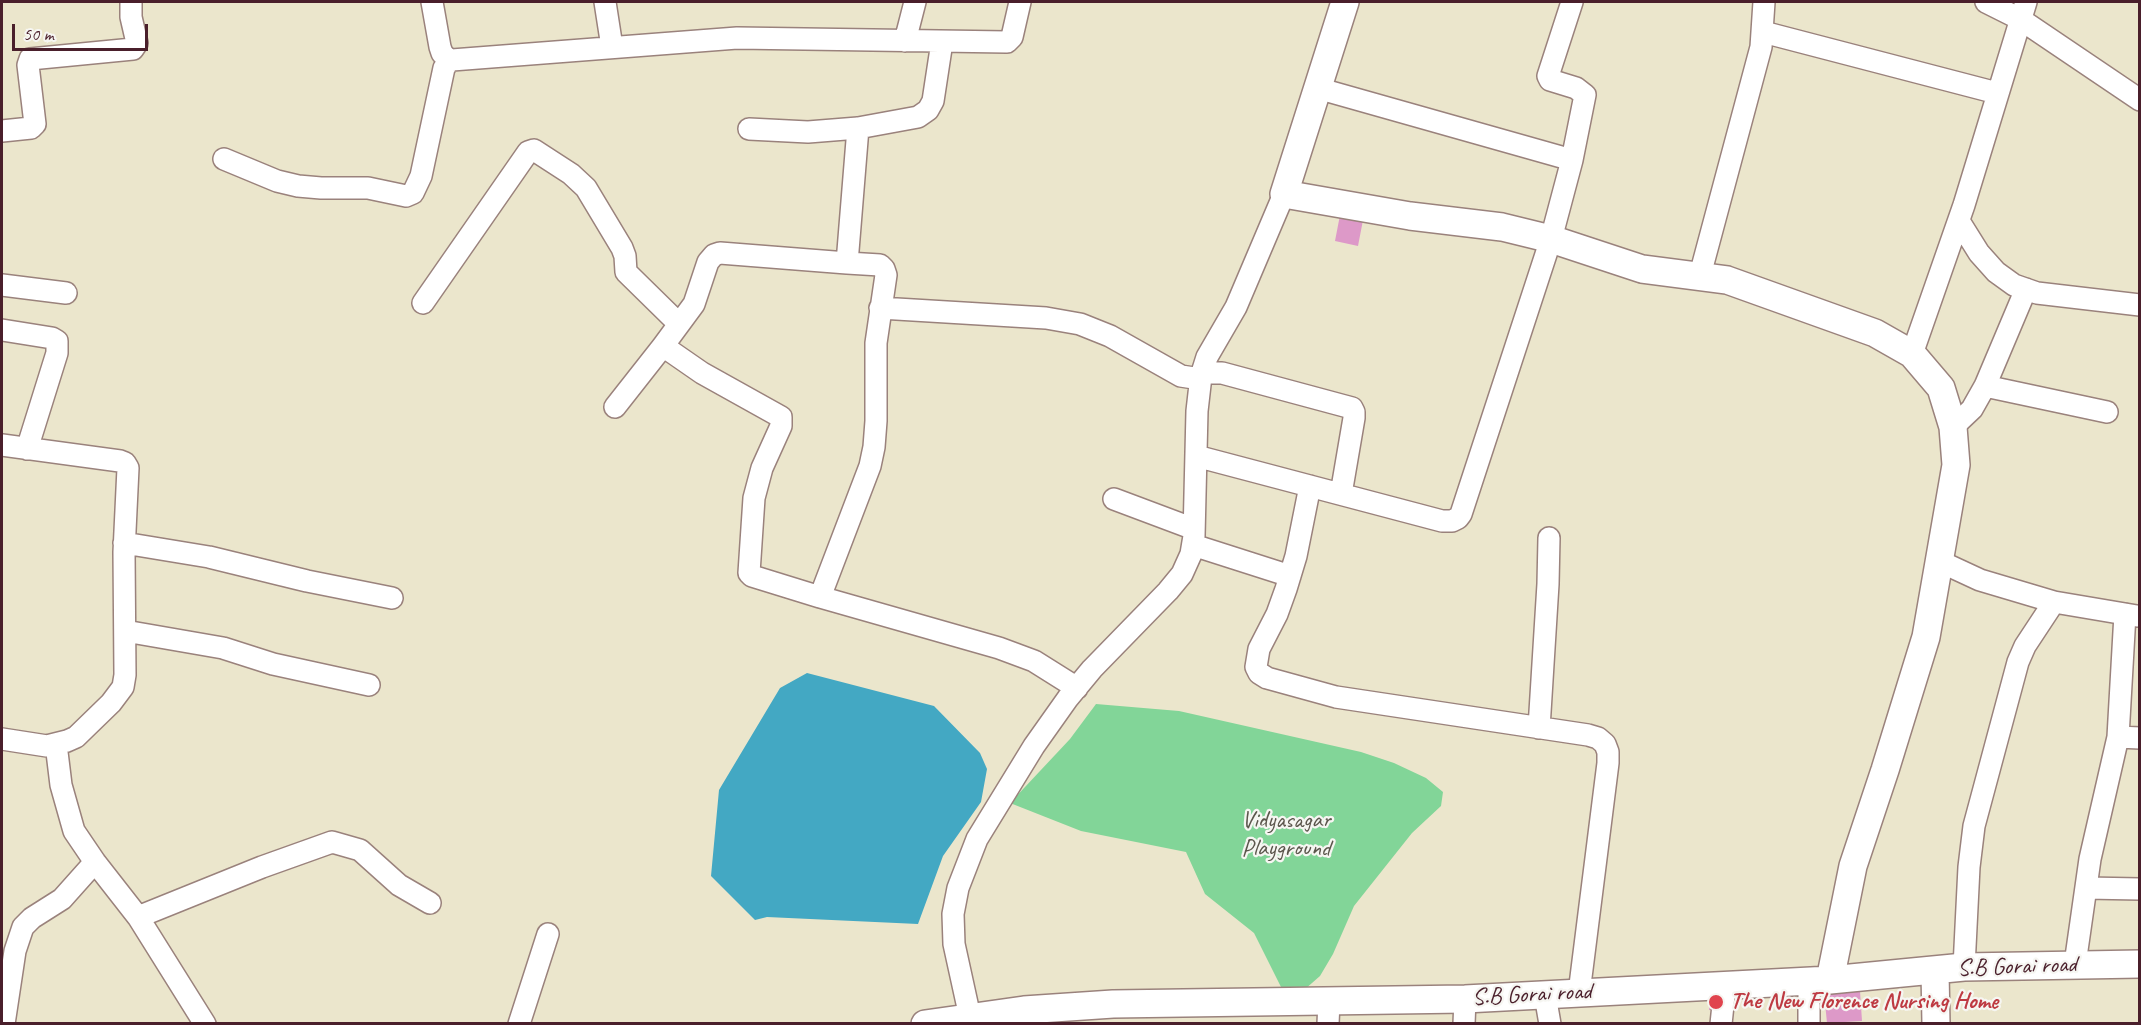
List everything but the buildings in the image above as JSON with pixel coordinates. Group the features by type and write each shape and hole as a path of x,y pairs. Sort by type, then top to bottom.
{"street":[{"path":"2,131 31,128 35,124 28,65 30,58 133,49 137,43 131,17 131,2"},
{"path":"432,2 440,47 449,61"},
{"path":"605,2 612,47"},
{"path":"905,41 915,2"},
{"path":"224,159 277,181 298,186 368,188 406,196 413,193 421,176 444,68 449,61 736,38 1007,42 1012,37 1020,2"},
{"path":"970,1017 954,944 953,914 957,888 977,839 1034,746 1077,688 1182,574 1193,537 1197,411 1201,376 1207,357 1236,307 1284,194 1345,2"},
{"path":"1196,456 1442,521 1458,519 1551,239 1572,160 1585,95 1581,90 1550,81 1548,76 1572,2"},
{"path":"1700,275 1761,47 1762,2"},
{"path":"1986,2 2023,10 2139,100"},
{"path":"1912,354 1959,221 2023,10"},
{"path":"1762,32 1997,93"},
{"path":"748,129 808,132 858,128 918,117 928,110 935,91 942,42"},
{"path":"1317,88 1572,160"},
{"path":"847,263 858,128"},
{"path":"423,303 528,152 534,150 571,174 586,188 622,248 625,255 626,272 679,324"},
{"path":"1284,194 1410,216 1502,227 1551,239 1642,269 1727,280 1875,333 1912,354 1941,388 1953,427 1956,465 1926,638 1853,866 1809,1023"},
{"path":"1959,221 1979,253 1996,272 2014,285 2037,293 2139,305"},
{"path":"615,407 694,304 708,262 714,255 720,253 874,264 884,269 886,275 876,343 874,447 870,466 820,597"},
{"path":"2,285 66,293"},
{"path":"1953,427 1972,409 1985,386 2026,289"},
{"path":"880,308 1046,318 1080,324 1110,336 1181,376 1194,378 1208,373 1222,373 1352,408 1354,418 1341,494"},
{"path":"2,330 52,338 57,341 57,353 27,449"},
{"path":"663,346 702,373 781,417 781,426 762,468 754,498 750,573 752,576 999,648 1034,661 1077,688"},
{"path":"1985,386 2107,412"},
{"path":"2,445 125,463 128,468 124,543 125,675 123,687 117,696 76,736 47,746 2,739"},
{"path":"1311,486 1290,576 1277,614 1259,649 1256,667 1259,673 1267,678 1336,697 1598,738 1605,744 1608,752 1579,993"},
{"path":"1114,499 1193,537 1290,576"},
{"path":"1539,728 1549,538"},
{"path":"124,543 208,557 307,581 392,598"},
{"path":"1939,561 1980,580 2054,602 2132,615 2118,737 2090,859 2074,964"},
{"path":"1964,967 1969,867 1974,826 2018,662 2025,646 2054,602"},
{"path":"124,631 223,648 273,664 369,685"},
{"path":"2118,737 2139,738"},
{"path":"56,744 61,785 74,831 138,917 205,1023"},
{"path":"138,917 262,867 332,842 360,850 399,885 430,903"},
{"path":"4,1023 15,951 23,927 32,918 62,899 95,862"},
{"path":"2086,888 2139,889"},
{"path":"519,1023 548,934"},
{"name":"S.B Gorai road","path":"925,1023 970,1017 1024,1016 1113,1004 1329,1012 1465,1011 1545,995 1819,981 1964,967 2139,964"},
{"path":"1935,971 1936,1023"},
{"path":"1721,1023 1725,986"},
{"path":"1545,995 1550,1023"}],"green space":[{"name":"Vidyasagar Playground","path":"1096,704 1179,711 1361,752 1394,763 1426,778 1443,792 1441,806 1412,833 1354,906 1333,954 1320,976 1304,990 1283,991 1254,933 1205,894 1186,852 1081,831 1010,803 1070,739"}],"water":[{"path":"807,673 934,706 980,753 987,769 981,802 943,856 918,924 767,917 755,920 711,876 719,790 780,688"}],"place":[{"name":"The New Florence Nursing Home","path":"1716,1002"}]}
